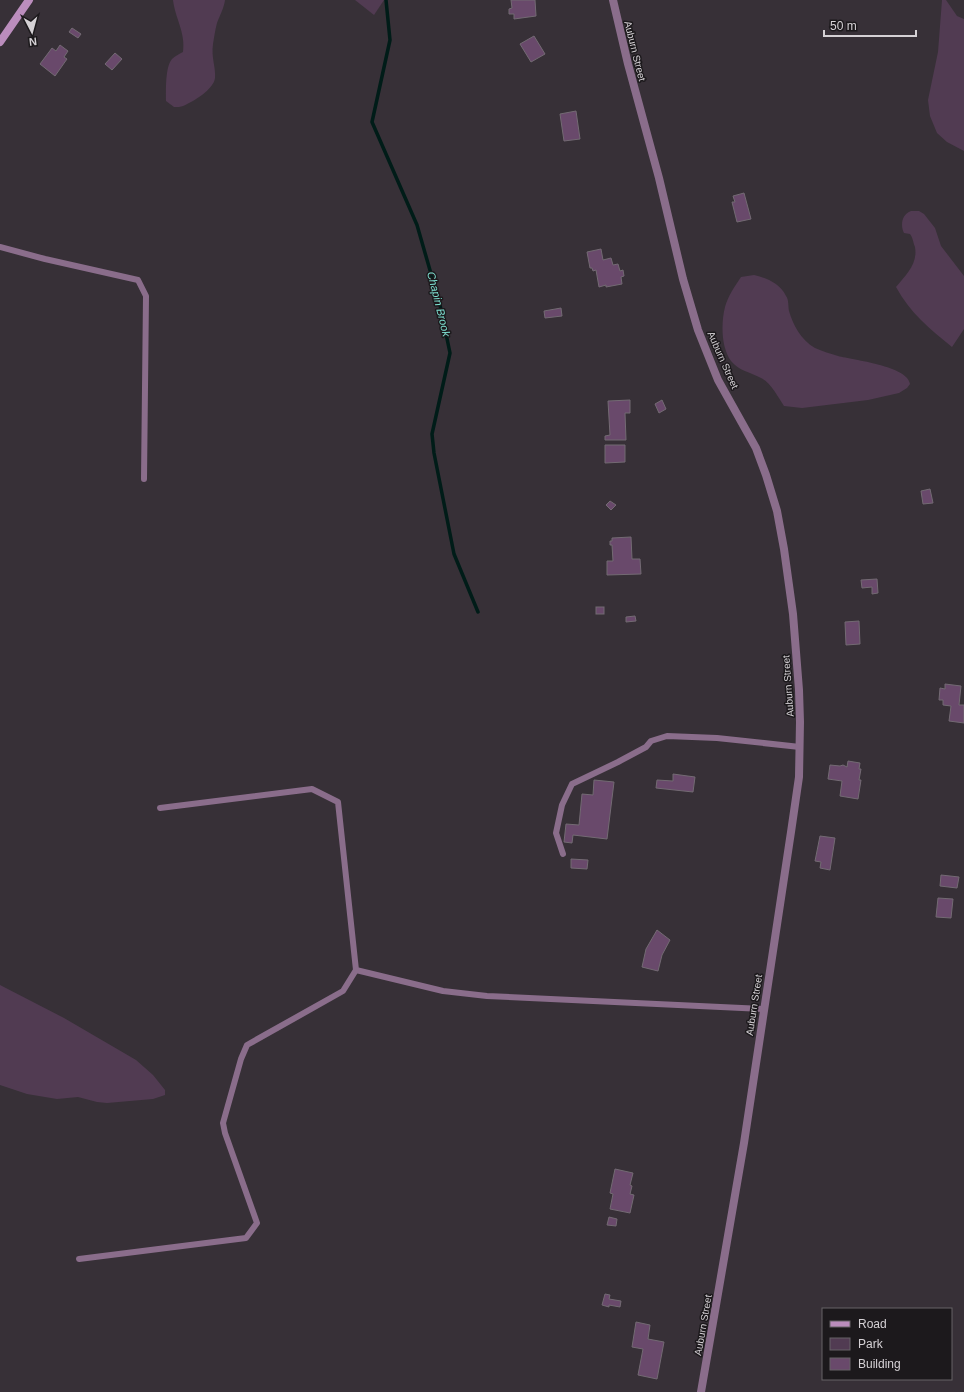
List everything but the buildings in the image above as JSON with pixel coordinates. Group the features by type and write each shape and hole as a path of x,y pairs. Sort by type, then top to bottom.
{"main road":[{"path":"0,42 29,0"}],"street":[{"name":"Auburn Street","path":"613,0 628,64 661,185 683,279 698,330 718,380 756,448 777,511 793,614 799,690 799,777 763,1008 744,1143 702,1392"}],"lane":[{"path":"0,247 45,259 138,280 146,296 144,479"},
{"path":"563,854 556,833 562,805 572,784 646,747 651,741 667,736 688,736 800,747"},
{"path":"79,1259 246,1238 258,1223 225,1133 223,1123 241,1059 247,1046 343,991 356,970 338,802 312,789 160,808"},
{"path":"356,970 443,991 488,996 763,1008"}],"green space":[{"path":"173,0 225,0 217,23 213,44 215,74 214,82 207,91 197,98 183,106 178,107 174,107 166,101 166,79 168,68 172,59 183,52 184,45"},
{"path":"355,0 384,0 374,15"},
{"path":"942,0 946,0 957,16 964,19 964,151 947,142 937,133 930,116 928,100 938,52"},
{"path":"911,211 919,211 924,214 935,228 941,246 964,276 964,329 952,347 914,313 896,287 904,278 915,259 915,247 910,234 904,233 902,227 904,217"},
{"path":"754,275 776,284 783,291 788,299 789,311 795,327 810,345 835,355 890,368 907,378 910,384 899,393 868,400 802,408 784,406 774,390 765,380 741,369 734,364 725,349 723,320 728,299 741,277"},
{"path":"0,985 64,1018 136,1060 153,1075 165,1090 165,1095 153,1099 107,1103 78,1097 57,1099 27,1094 0,1085"}],"waterway":[{"name":"Chapin Brook","path":"386,0 390,40 372,122 417,225 440,305 450,353 432,434 434,453 454,554 478,612"}]}
